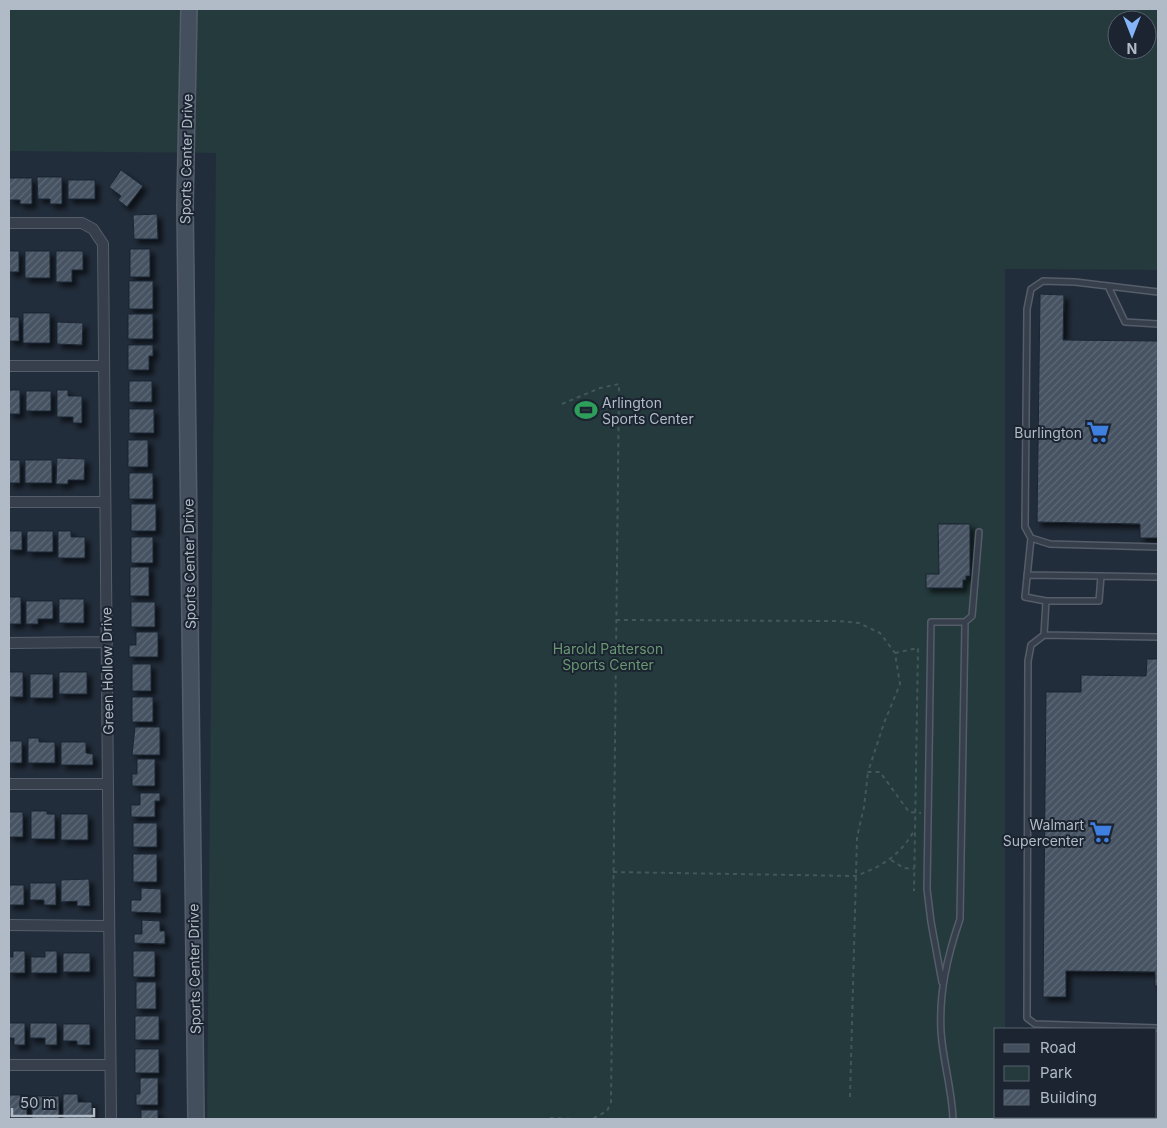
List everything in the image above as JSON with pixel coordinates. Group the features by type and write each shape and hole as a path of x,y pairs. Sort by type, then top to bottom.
{"street":[{"name":"Sports Center Drive","path":"189,9 185,214 196,1119"},
{"name":"Green Hollow Drive","path":"9,223 82,223 90,227 103,244 111,1119"},
{"path":"9,366 104,366"},
{"path":"9,502 105,502"},
{"path":"9,643 107,642"},
{"path":"9,784 108,784"},
{"path":"9,925 109,926"},
{"path":"9,1065 110,1065"}],"lane":[{"path":"1102,576 1099,601 1046,601 1025,598 1031,538 1025,527 1027,309 1031,289 1043,281 1158,292"},
{"path":"1108,286 1125,322 1158,324"},
{"path":"942,982 930,922 927,889 930,622 965,622 972,616 979,532"},
{"path":"1031,538 1050,544 1158,547"},
{"path":"1027,575 1158,577"},
{"path":"1044,636 1046,601"},
{"path":"953,1119 952,1096 941,1032 942,982 949,952 960,919 965,622"},
{"path":"1158,637 1044,636 1031,645 1028,661 1027,1018 1035,1024 1158,1028"}],"path":[{"path":"562,404 600,388 619,384 610,1102 607,1111 592,1119"},
{"path":"616,620 859,623 880,633 894,654 900,684 884,723 868,772 864,807 857,837 850,1097"},
{"path":"894,654 918,648 914,891"},
{"path":"868,772 880,772 909,812 929,813"},
{"path":"613,872 855,876 891,860 898,854 914,831"},
{"path":"891,860 904,868 914,869"},
{"path":"550,1118 574,1119"}],"green space":[{"name":"Harold Patterson Sports Center","path":"9,9 1158,9 1158,270 1005,269 1005,1028 994,1028 994,1118 1005,1119 207,1119 216,153 9,151"}],"building":[{"path":"121,170 143,186 127,207 118,200 121,196 109,187"},
{"path":"37,177 62,177 62,204 50,204 50,199 38,199"},
{"path":"9,178 32,178 32,204 20,204 20,200 9,200"},
{"path":"68,180 95,180 95,199 68,199"},
{"path":"157,214 158,239 134,239 133,215"},
{"path":"130,249 150,249 150,277 130,277"},
{"path":"9,251 19,251 19,272 9,272"},
{"path":"25,251 50,251 50,278 25,278"},
{"path":"56,251 83,251 83,270 72,270 72,282 56,282"},
{"path":"129,281 153,281 153,309 129,309"},
{"name":"Burlington","path":"1040,294 1064,295 1063,340 1158,341 1158,538 1140,538 1140,524 1037,522"},
{"path":"23,313 50,313 50,343 23,343"},
{"path":"128,314 153,314 153,339 128,339"},
{"path":"9,317 19,317 19,341 9,341"},
{"path":"57,322 83,323 82,345 57,344"},
{"path":"128,345 153,345 153,356 149,356 149,370 128,370"},
{"path":"129,381 152,381 152,402 129,402"},
{"path":"9,390 20,390 20,414 9,414"},
{"path":"57,390 68,390 68,396 82,396 82,423 73,423 73,417 57,417"},
{"path":"26,391 51,391 51,411 26,411"},
{"path":"129,409 154,409 154,433 129,433"},
{"path":"128,440 148,440 148,467 128,467"},
{"path":"57,458 85,459 84,480 68,480 68,484 56,484"},
{"path":"9,460 20,460 20,483 9,483"},
{"path":"25,460 52,460 52,483 25,483"},
{"path":"129,473 153,473 153,499 129,499"},
{"path":"131,504 156,504 156,531 131,531"},
{"path":"938,524 970,524 970,576 966,576 966,580 963,580 963,588 926,588 926,574 939,574"},
{"path":"9,531 22,531 22,550 9,550"},
{"path":"27,531 53,531 53,552 27,552"},
{"path":"58,531 71,531 71,537 85,537 85,558 58,558"},
{"path":"131,537 153,537 153,563 131,563"},
{"path":"130,567 149,567 149,596 130,596"},
{"path":"9,597 21,597 21,624 9,624"},
{"path":"59,599 84,599 84,623 59,623"},
{"path":"26,601 53,601 53,619 38,619 38,624 26,624"},
{"path":"131,602 155,602 155,627 131,627"},
{"path":"136,632 158,632 158,657 129,657 129,645 136,645"},
{"name":"Walmart Supercenter","path":"1147,659 1158,659 1158,986 1155,986 1155,972 1066,971 1066,997 1043,997 1046,692 1081,692 1081,675 1146,676"},
{"path":"132,664 151,664 151,691 132,691"},
{"path":"9,672 23,672 23,697 9,697"},
{"path":"59,672 87,672 87,694 59,694"},
{"path":"30,674 53,674 53,698 30,698"},
{"path":"132,697 153,697 153,722 132,722"},
{"path":"135,727 160,727 160,755 132,755"},
{"path":"28,738 39,738 39,742 55,742 55,763 28,763"},
{"path":"9,741 22,741 22,763 9,763"},
{"path":"61,742 86,742 86,753 93,754 93,765 61,765"},
{"path":"137,759 155,759 155,786 132,786 132,774 137,774"},
{"path":"140,793 160,793 160,801 155,801 155,817 131,817 131,805 140,805"},
{"path":"31,811 47,811 47,814 55,814 55,839 31,839"},
{"path":"9,812 23,812 23,837 9,837"},
{"path":"61,814 88,814 88,840 61,840"},
{"path":"133,823 157,823 157,847 133,847"},
{"path":"133,854 157,854 157,882 133,882"},
{"path":"89,879 90,906 77,906 77,901 61,902 61,880"},
{"path":"30,883 56,883 56,905 44,905 44,900 30,900"},
{"path":"9,885 24,885 24,905 9,905"},
{"path":"141,888 161,889 161,913 131,912 131,900 141,900"},
{"path":"142,920 160,921 160,931 165,931 165,944 134,943 134,934 142,934"},
{"path":"13,951 25,951 25,973 9,973 9,957 13,957"},
{"path":"45,951 57,951 57,973 31,973 31,957 45,957"},
{"path":"133,951 155,951 155,977 133,977"},
{"path":"63,953 90,953 90,972 63,972"},
{"path":"136,982 156,982 156,1009 136,1009"},
{"path":"135,1016 159,1016 159,1040 135,1040"},
{"path":"9,1023 25,1023 25,1045 14,1045 14,1038 9,1038"},
{"path":"30,1023 57,1023 57,1045 45,1045 45,1038 30,1038"},
{"path":"63,1024 90,1024 90,1045 77,1045 77,1041 63,1041"},
{"path":"135,1049 159,1049 159,1073 135,1073"},
{"path":"140,1078 158,1078 158,1105 136,1105 136,1094 140,1094"},
{"path":"63,1094 78,1094 78,1102 92,1102 92,1119 63,1119"},
{"path":"9,1095 27,1095 27,1117 9,1117"},
{"path":"32,1096 59,1096 59,1119 32,1119"},
{"path":"141,1110 158,1110 158,1119 141,1119"}],"place":[{"name":"Arlington Sports Center","path":"586,410"},
{"name":"Burlington","path":"1098,432"},
{"name":"Walmart Supercenter","path":"1101,832"}]}
